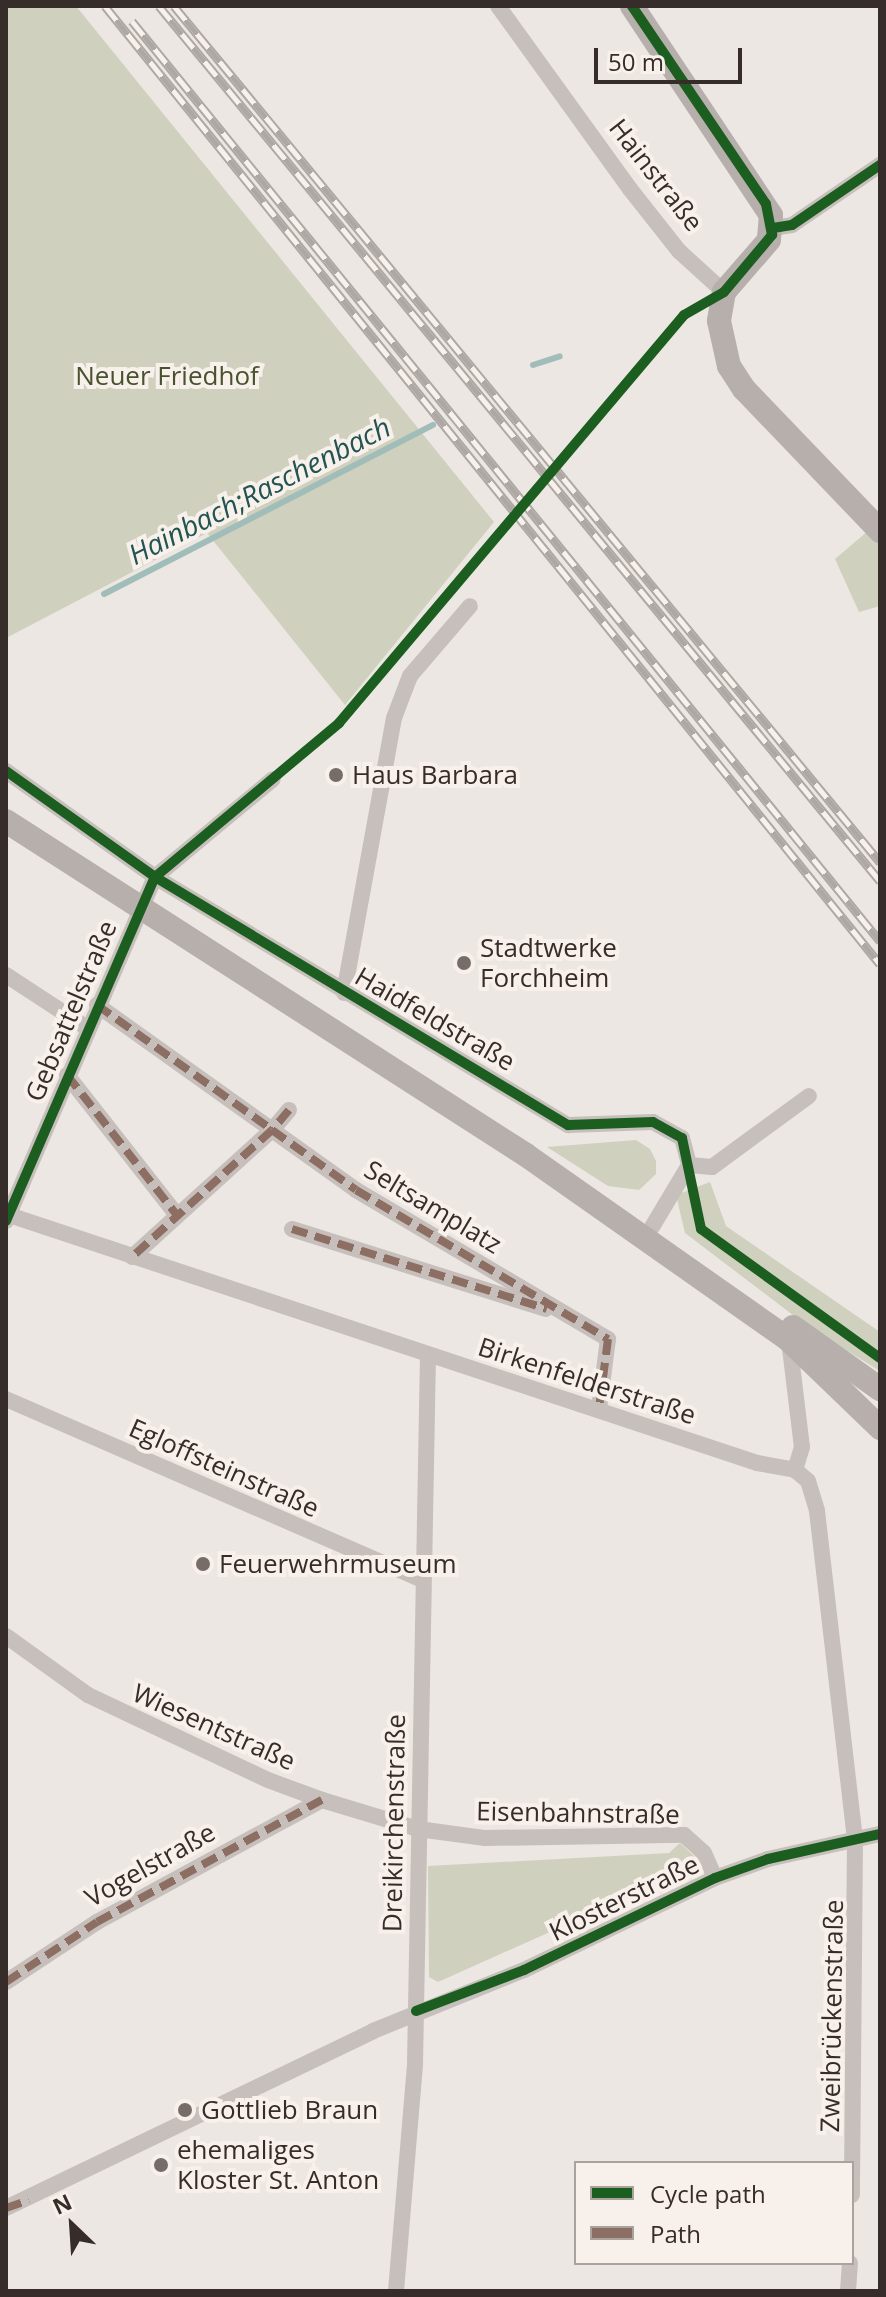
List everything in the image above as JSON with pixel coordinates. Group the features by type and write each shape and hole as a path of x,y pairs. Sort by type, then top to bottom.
{"main road":[{"path":"632,6 766,204 773,228 724,292 719,321 729,366 744,389 880,531"},
{"path":"6,821 526,1155 789,1340 880,1428"},
{"path":"526,1155 585,1180 879,1388"}],"street":[{"name":"Hainstraße","path":"498,6 679,251 724,292"},
{"path":"773,228 792,225 877,174"},
{"name":"Haidfeldstraße","path":"344,993 394,718 410,676 470,606"},
{"name":"Haidfeldstraße","path":"6,771 155,877 568,1125 653,1122 682,1138 689,1165"},
{"path":"140,907 155,877 273,779"},
{"name":"Gebsattelstraße","path":"7,1217 140,907"},
{"path":"6,975 87,1028"},
{"name":"Seltsamplatz","path":"97,1005 356,1190 608,1339 599,1408"},
{"path":"67,1075 176,1214"},
{"path":"652,1227 689,1165 712,1167 809,1096"},
{"path":"132,1257 272,1130 289,1110"},
{"name":"Birkenfelderstraße","path":"7,1217 428,1356 599,1408 757,1463 795,1470"},
{"name":"Seltsamplatz","path":"292,1229 574,1317"},
{"path":"789,1340 802,1447 795,1470 808,1481 817,1511 855,1839 880,1834"},
{"name":"Dreikirchenstraße","path":"396,2291 416,2011 428,1356"},
{"name":"Egloffsteinstraße","path":"6,1399 422,1580"},
{"name":"Wiesentstraße","path":"6,1636 88,1695 268,1780 418,1829"},
{"name":"Vogelstraße","path":"6,1982 42,1954 226,1849 322,1800"},
{"name":"Eisenbahnstraße","path":"418,1829 485,1838 684,1835 704,1853 715,1878"},
{"name":"Klosterstraße","path":"6,2208 416,2011 516,1974 715,1878 855,1839"},
{"name":"Zweibrückenstraße","path":"852,2161 855,1839"},
{"path":"848,2291 850,2265"}],"green space":[{"name":"Neuer Friedhof","path":"6,6 76,6 494,522 345,705 207,533 6,638"},
{"path":"868,531 880,544 880,606 859,612 835,559"},
{"path":"636,1140 650,1149 656,1161 656,1174 639,1190 608,1186 547,1147"},
{"path":"710,1182 726,1226 880,1332 880,1371 810,1328 685,1233 676,1195"},
{"path":"680,1843 695,1857 673,1877 438,1982 429,1977 428,1866 669,1853"}],"waterway":[{"path":"533,365 560,356"},
{"name":"Hainbach;Raschenbach","path":"104,594 433,425"}],"railway":[{"path":"105,6 880,964"},
{"path":"159,6 880,881"},
{"path":"174,6 880,862"},
{"path":"132,21 880,941"}],"marked path":[{"path":"97,1005 272,1130 132,1257"},
{"path":"67,1075 176,1214"},
{"path":"289,1110 272,1130 356,1190 608,1339 599,1408"},
{"path":"292,1229 547,1309"},
{"path":"6,1982 97,1922 322,1800"},
{"path":"6,2208 29,2200"}],"cycle path":[{"path":"6,1221 155,877 339,723 684,315 724,292 772,235 766,204 632,6"},
{"path":"773,228 792,225 880,165"},
{"path":"6,771 155,877 568,1125 653,1122 682,1138 701,1229 880,1358"},
{"path":"416,2011 524,1970 715,1878 768,1859 880,1834"}],"place":[{"name":"Haus Barbara","path":"336,775"},
{"name":"Stadtwerke Forchheim","path":"464,963"},
{"name":"Feuerwehrmuseum","path":"203,1564"},
{"name":"Gottlieb Braun","path":"185,2110"},
{"name":"ehemaliges Kloster St. Anton","path":"161,2165"}]}
